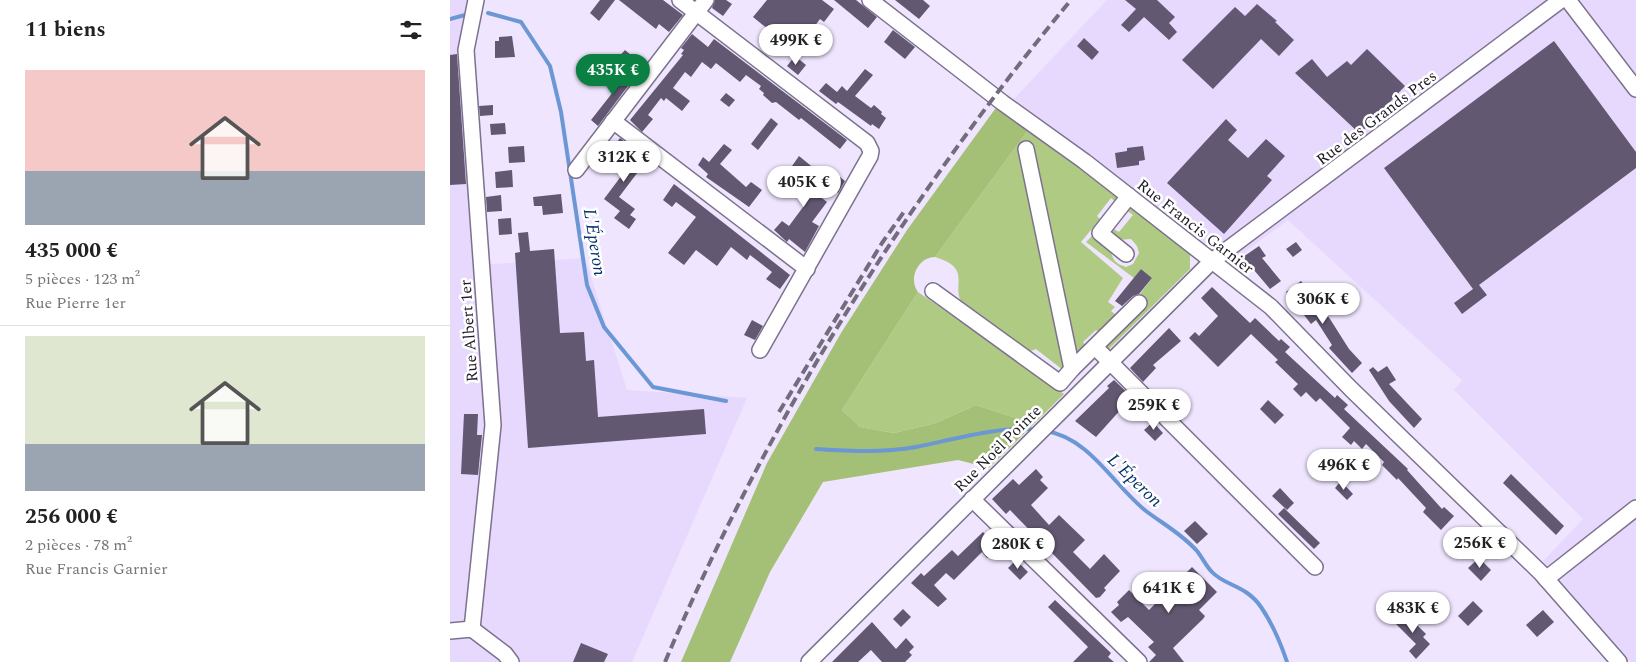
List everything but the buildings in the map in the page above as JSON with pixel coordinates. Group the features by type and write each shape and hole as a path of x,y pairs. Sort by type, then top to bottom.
{"street":[{"name":"Rue Albert 1er","path":"472,629 492,425 466,50 476,0"},
{"path":"680,0 701,6 870,148 870,156 760,350"},
{"name":"Rue Francis Garnier","path":"870,0 1003,103 1129,196 1271,307 1351,389 1546,579 1619,662"},
{"name":"Rue des Grands Pres","path":"1212,261 1561,0"},
{"path":"1568,0 1636,89"},
{"path":"576,170 701,6"},
{"path":"613,121 807,269"},
{"path":"1026,150 1072,369"},
{"path":"1126,254 1100,233 1129,196"},
{"name":"Rue Noël Pointe","path":"809,662 1212,261"},
{"path":"932,291 1060,383 1139,303"},
{"path":"1095,347 1315,567"},
{"path":"972,499 1139,662"},
{"path":"1546,579 1636,508"},
{"path":"450,631 472,629 505,654 511,662"}],"shaded area":[{"path":"450,0 470,0 479,265 585,258 627,390 747,398 632,662 450,662"},
{"path":"1107,0 1636,0 1636,662 1631,662 1543,561 1583,519 1454,390 1462,380 1288,220 1231,262 1013,100"}],"green space":[{"path":"998,105 1029,129 935,257 924,261 916,270 914,281 918,292 842,410 860,427 894,433 936,423 976,405 1034,424 989,468 958,460 823,482 770,572 730,662 681,662 767,463 841,333 907,230"},
{"path":"1029,129 1119,197 1116,202 1111,198 1097,216 1100,219 1081,242 1123,278 1108,302 1115,307 1111,311 1120,318 1102,336 1096,330 1083,342 1088,349 1078,362 1029,141 1018,145 1065,364 1063,370 1036,349 1028,352 970,312 960,300 958,273 947,262 935,257"},
{"path":"1130,206 1190,252 1190,269 1109,349 1105,346 1148,302 1140,294 1152,278 1141,269 1134,278 1086,242 1095,233 1110,246 1116,262 1126,267 1133,264 1139,253 1137,246 1131,239 1117,240 1106,232 1110,227 1119,232 1133,215 1126,210"},
{"path":"918,292 1064,394 1034,424 976,405 936,423 894,433 860,427 842,410"}],"waterway":[{"name":"L'Éperon","path":"488,13 521,22 550,66 561,112 587,285 604,327 653,387 726,401"},
{"name":"L'Éperon","path":"450,19 465,15"},
{"name":"L'Éperon","path":"816,449 853,451 891,450 916,447 993,431 1037,430"},
{"name":"L'Éperon","path":"1046,431 1062,435 1089,453 1134,501 1191,545 1217,577 1249,594 1265,613 1287,662"}],"railway":[{"path":"665,662 705,573 748,486 794,400 844,316 952,154 1010,76 1071,0"},
{"path":"779,412 882,243 906,209"}]}
